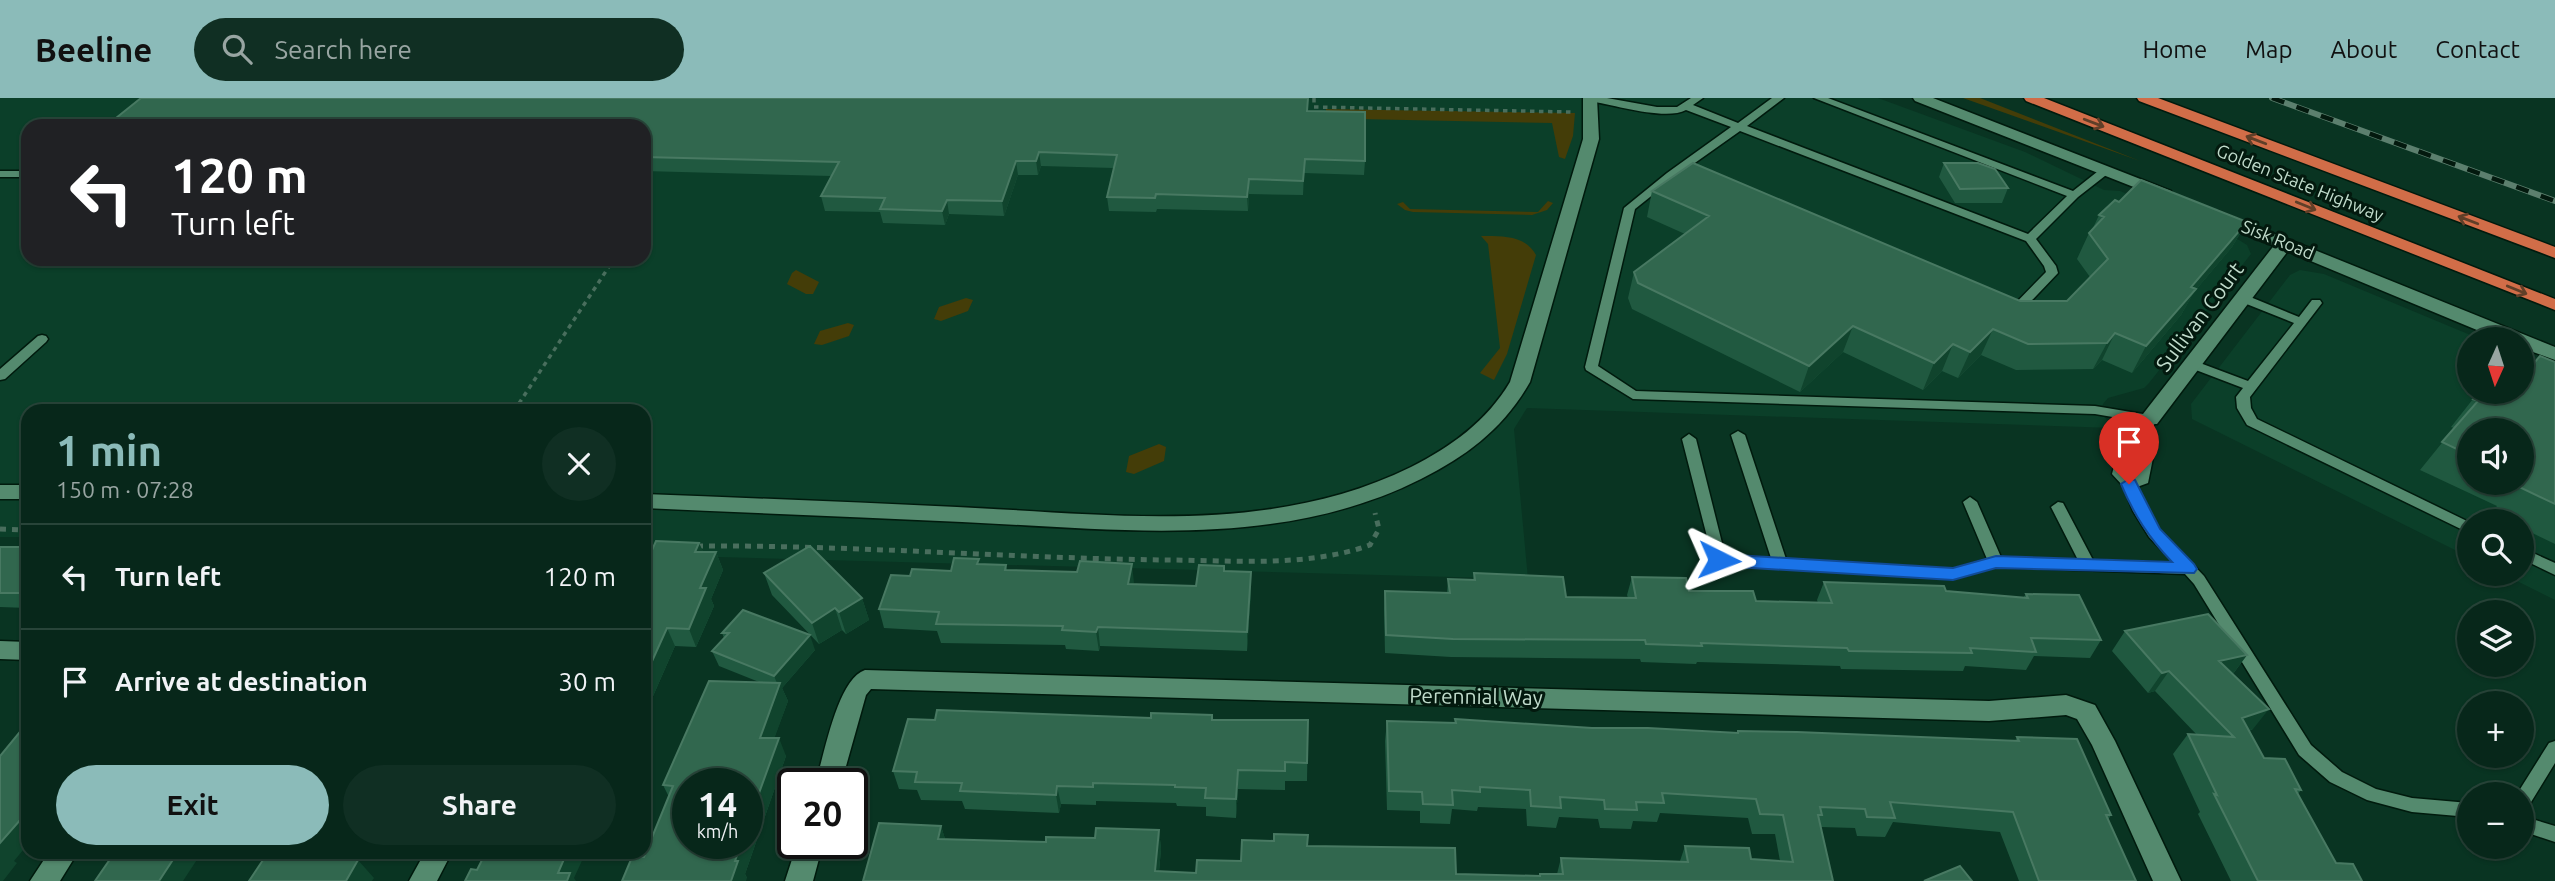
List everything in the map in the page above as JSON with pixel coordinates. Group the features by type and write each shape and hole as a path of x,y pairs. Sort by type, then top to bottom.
{"highway":[{"name":"Golden State Highway","path":"2031,98 2555,305"},
{"name":"Golden State Highway","path":"2144,98 2555,253"}],"street":[{"path":"1920,98 2183,201"},
{"path":"651,501 1201,524 1296,515 1361,499 1395,485 1443,460 1476,435 1511,400 1520,382 1591,139 1593,123 1585,103"},
{"name":"Sisk Road","path":"2208,212 2489,327"},
{"name":"Sullivan Court","path":"2150,419 2285,243"},
{"name":"Sisk Road","path":"2534,346 2555,354"},
{"path":"0,492 21,492"},
{"path":"0,650 21,652"},
{"name":"Perennial Way","path":"833,768 855,692 865,679 1989,710 2066,705 2085,712 2103,741 2167,881"},
{"path":"44,881 60,859"},
{"path":"423,881 435,859"},
{"path":"799,881 806,859"}],"lane":[{"path":"1585,103 1679,110 1698,98"},
{"path":"1779,98 1627,212 1591,367 1633,395 2095,410 2150,419 2135,449 2125,452 2119,474 2129,484 2140,512 2154,533 2199,580 2305,750 2336,778 2373,795 2412,805 2457,809"},
{"path":"1819,98 2074,195"},
{"path":"1686,106 2030,239 2050,266 2052,273 2010,316 1998,316"},
{"path":"2030,239 2074,195 2106,170"},
{"path":"0,174 21,174"},
{"path":"2243,298 2301,322"},
{"path":"2316,303 2243,397 2244,408 2252,422 2457,522"},
{"path":"0,376 42,339"},
{"path":"2192,364 2251,387"},
{"path":"1738,435 1780,564"},
{"path":"1689,439 1719,560 1953,574 1996,562 2188,569"},
{"path":"2129,484 2143,480 2146,458 2135,449"},
{"path":"1970,502 1996,562"},
{"path":"2058,507 2088,565"},
{"path":"2534,559 2555,570"},
{"path":"2534,782 2555,748"},
{"path":"2534,828 2555,834"}],"path":[{"path":"1314,98 1314,107 1585,103"},
{"path":"519,404 609,266"},
{"path":"683,547 752,546 1132,560 1282,558 1356,551 1370,545 1379,529 1376,513"},
{"path":"0,529 21,530"},
{"path":"651,547 670,547"}],"shaded area":[{"path":"0,98 1878,98 2025,152 2104,190 2120,191 2239,240 2247,245 2251,254 2149,383 2144,388 2108,398 2103,404 2101,412 2113,428 1527,408 1514,429 1528,579 651,555 651,404 21,404 21,537 0,537"},
{"path":"1963,98 1980,98 2140,161"},
{"path":"1326,109 1575,113 1573,136 1565,159 1559,157 1552,123 1309,118 1326,114"},
{"path":"1548,201 1553,203 1547,210 1532,215 1413,212 1397,204 1403,202 1410,209 1538,212"},
{"path":"1481,236 1519,240 1536,255 1507,354 1494,380 1480,373 1500,348 1488,244"},
{"path":"796,270 819,282 813,294 806,294 787,284"},
{"path":"2300,270 2324,274 2457,329 2457,404 2534,404 2534,362 2555,371 2555,600 2527,586 2534,586 2534,509 2457,509 2457,551 2192,419 2191,404 2290,275"},
{"path":"966,298 973,300 968,311 941,321 934,319 939,307"},
{"path":"848,323 854,325 849,336 822,345 814,344 820,331"},
{"path":"1159,444 1166,447 1164,461 1134,474 1126,472 1129,456"}],"building":[{"path":"141,98 1308,98 1307,111 1365,112 1365,161 1305,159 1303,181 1249,179 1247,197 1156,194 1155,198 1107,197 1117,155 1039,152 1036,161 1016,161 1002,201 947,200 942,211 880,209 885,198 821,196 839,162 651,157 651,119 115,119"},
{"path":"1693,163 2020,301 2067,301 2108,259 2089,233 2104,217 2099,215 2115,200 2119,202 2141,180 2247,222 2191,287 2196,289 2146,346 2115,333 2107,343 2028,344 1993,329 1970,352 1953,344 1934,363 1853,326 1809,366 1638,283 1634,272 1709,216 1652,191"},
{"path":"1944,163 1978,163 1995,169 2008,188 1960,189"},
{"path":"2540,356 2555,362 2555,504 2534,494 2534,418 2463,418 2475,404 2534,404 2534,363"},
{"path":"2457,425 2457,449 2442,442"},
{"path":"656,541 699,543 695,552 716,552 700,588 706,588 689,629 667,628 651,663 651,552"},
{"path":"810,546 862,598 839,612 835,608 812,623 764,573"},
{"path":"0,547 21,547 21,593 0,593"},
{"path":"954,558 979,559 977,564 1006,565 1005,570 1077,572 1080,561 1132,564 1128,584 1196,586 1199,565 1224,566 1224,571 1251,572 1247,632 1098,627 1096,632 1062,630 1063,626 936,624 939,612 879,609 891,575 910,576 912,569 951,571"},
{"path":"1474,573 1563,577 1566,597 1636,598 1632,577 1686,578 1689,591 1753,591 1756,601 1832,603 1824,582 1944,586 1946,591 2028,598 2026,594 2079,595 2101,640 2031,638 2036,652 1970,648 1972,653 1849,651 1847,648 1701,643 1702,646 1646,644 1645,640 1453,639 1386,635 1385,591 1450,593 1448,579 1475,580"},
{"path":"743,610 810,635 774,676 712,651 729,633 722,633"},
{"path":"2208,614 2247,655 2219,661 2269,709 2242,718 2264,758 2285,759 2301,790 2295,789 2336,863 2353,864 2362,881 2258,881 2214,794 2217,795 2188,734 2234,737 2169,671 2162,673 2125,631"},
{"path":"709,681 780,683 760,738 779,738 763,782 763,768 672,768 672,786 663,785"},
{"path":"937,710 1151,718 1151,713 1212,715 1212,720 1308,720 1307,763 1285,762 1285,771 1238,770 1236,799 1205,798 1206,788 1175,785 1093,783 1093,787 1057,786 1056,795 960,791 962,783 915,782 917,772 893,771 908,719 935,720"},
{"path":"1455,719 1592,728 1738,733 1797,732 2019,741 2017,737 2077,739 2111,815 2106,815 2136,881 2039,881 2013,812 1890,802 1895,818 1867,817 1865,809 1820,807 1822,815 1818,815 1833,881 863,881 879,823 941,826 938,839 1046,842 1046,837 1095,838 1096,828 1159,830 1155,871 1196,873 1197,860 1241,861 1242,840 1274,841 1274,834 1308,835 1307,846 1455,848 1456,874 1563,874 1561,858 1688,862 1685,846 1749,848 1751,859 1793,862 1783,815 1760,814 1756,799 1662,793 1664,803 1636,802 1637,810 1605,809 1604,800 1560,797 1561,808 1531,806 1530,790 1480,787 1480,792 1452,790 1453,805 1423,804 1422,792 1389,791 1387,721 1456,723"},
{"path":"21,730 21,819 0,843 0,756"},
{"path":"672,788 672,859 736,859 738,861 731,881 622,881 631,859 651,859 651,840"},
{"path":"110,859 173,859 159,881 95,881"},
{"path":"264,859 358,860 346,881 249,881"},
{"path":"482,859 564,859 558,873 570,873 567,881 465,881 471,869 477,870"},
{"path":"1960,866 1972,881 1924,881"}],"railway":[{"path":"2272,98 2555,201"}],"route":[{"path":"1719,560 1953,574 1996,562 2188,569 2154,533 2140,512 2129,484"}]}
